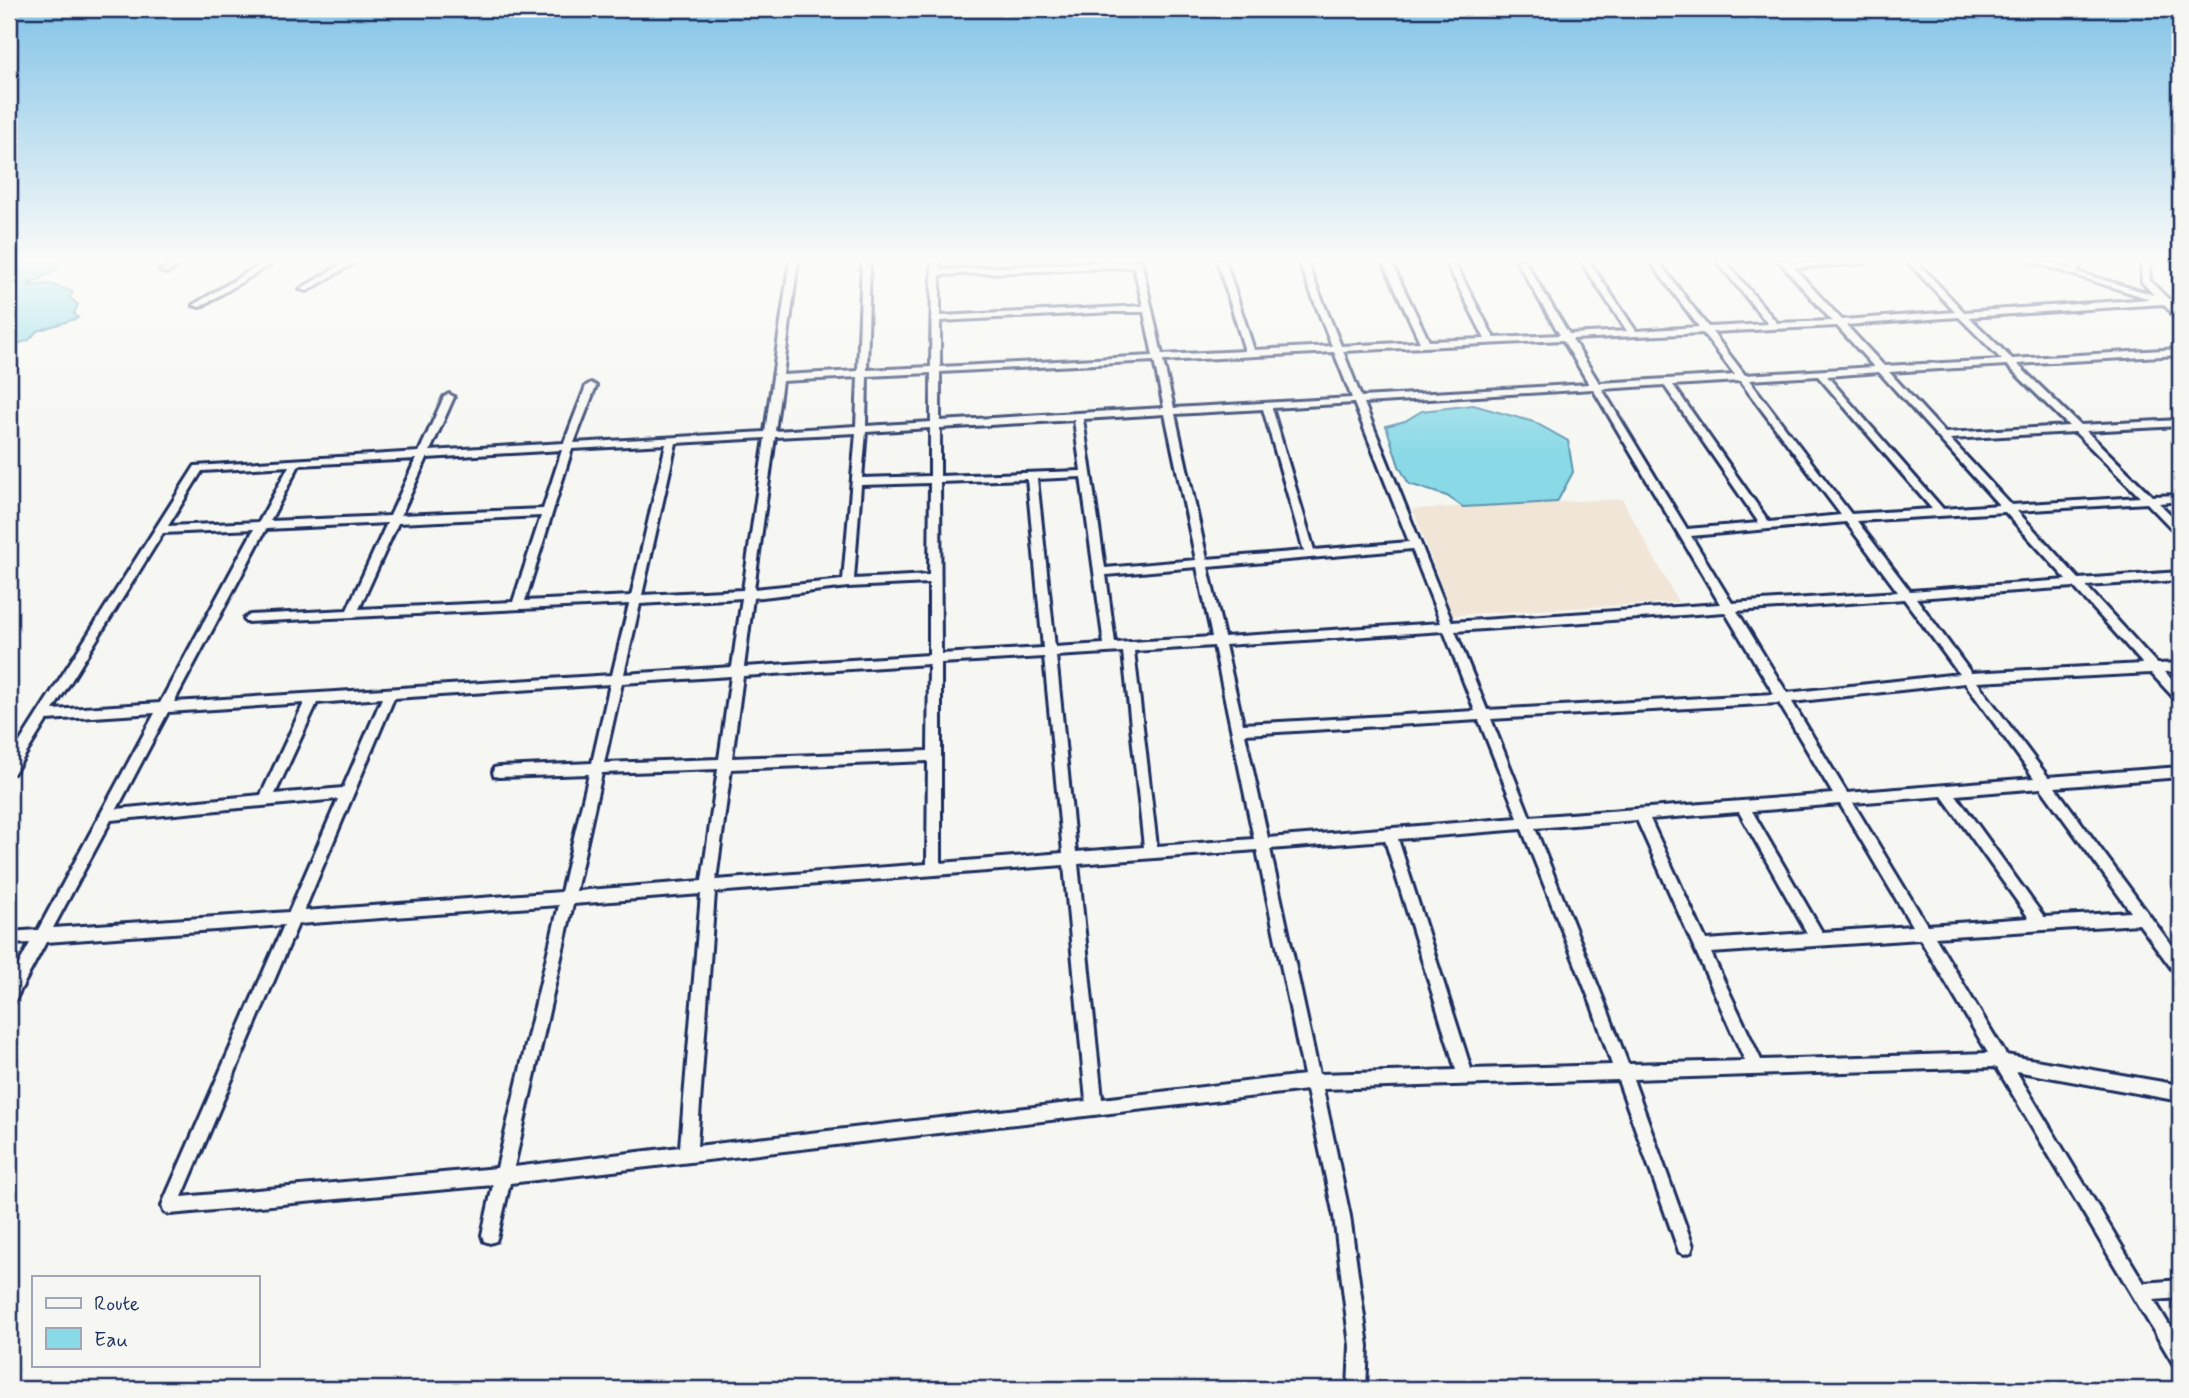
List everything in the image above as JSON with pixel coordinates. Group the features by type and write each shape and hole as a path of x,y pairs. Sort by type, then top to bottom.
{"street":[{"path":"688,1155 708,887 785,325"},
{"path":"848,583 861,428 864,325"},
{"path":"934,869 936,325"},
{"path":"1151,325 1342,1216 1359,1346 1357,1389"},
{"path":"1242,325 1251,354"},
{"path":"1327,325 1623,1072 1685,1246"},
{"path":"1416,325 1425,344"},
{"path":"1483,325 1490,339"},
{"path":"1559,325 2180,1359"},
{"path":"1628,325 1633,333"},
{"path":"1702,325 1968,678 2180,968"},
{"path":"777,378 1790,325"},
{"path":"1839,325 2180,697"},
{"path":"1972,325 2180,530"},
{"path":"9,769 200,468 1170,409 2180,352"},
{"path":"1820,373 1941,513"},
{"path":"1666,382 1767,526"},
{"path":"518,605 568,446 591,386"},
{"path":"352,612 449,397"},
{"path":"1266,404 1310,554"},
{"path":"1078,415 1110,648"},
{"path":"1943,436 2180,423"},
{"path":"490,1235 672,440"},
{"path":"9,998 296,462"},
{"path":"857,482 1086,474"},
{"path":"1032,476 1095,1108"},
{"path":"1684,533 1848,518 2180,498"},
{"path":"160,530 547,512"},
{"path":"1100,572 1414,545"},
{"path":"43,716 1447,627 2180,576"},
{"path":"250,619 749,594 848,583 935,579"},
{"path":"1128,647 1151,852"},
{"path":"1238,729 1482,713 1783,698 1968,678 2180,667"},
{"path":"390,694 170,1206 504,1176 1313,1082 2002,1062 2180,1093"},
{"path":"266,799 313,698"},
{"path":"499,772 934,756"},
{"path":"9,938 567,898 2180,772"},
{"path":"1946,791 2041,924"},
{"path":"107,815 346,793"},
{"path":"1742,806 1818,939"},
{"path":"1640,814 1758,1069"},
{"path":"1390,834 1466,1077"},
{"path":"1701,947 2143,917"},
{"path":"2140,1292 2180,1289"}],"shaded area":[{"path":"1622,499 1678,602 1452,615 1413,509"}],"water":[{"path":"9,325 55,325 37,331 29,340 9,347"},
{"path":"1473,405 1534,422 1568,441 1573,472 1557,502 1463,507 1447,496 1409,484 1399,466 1386,426 1405,421 1422,411"}]}
